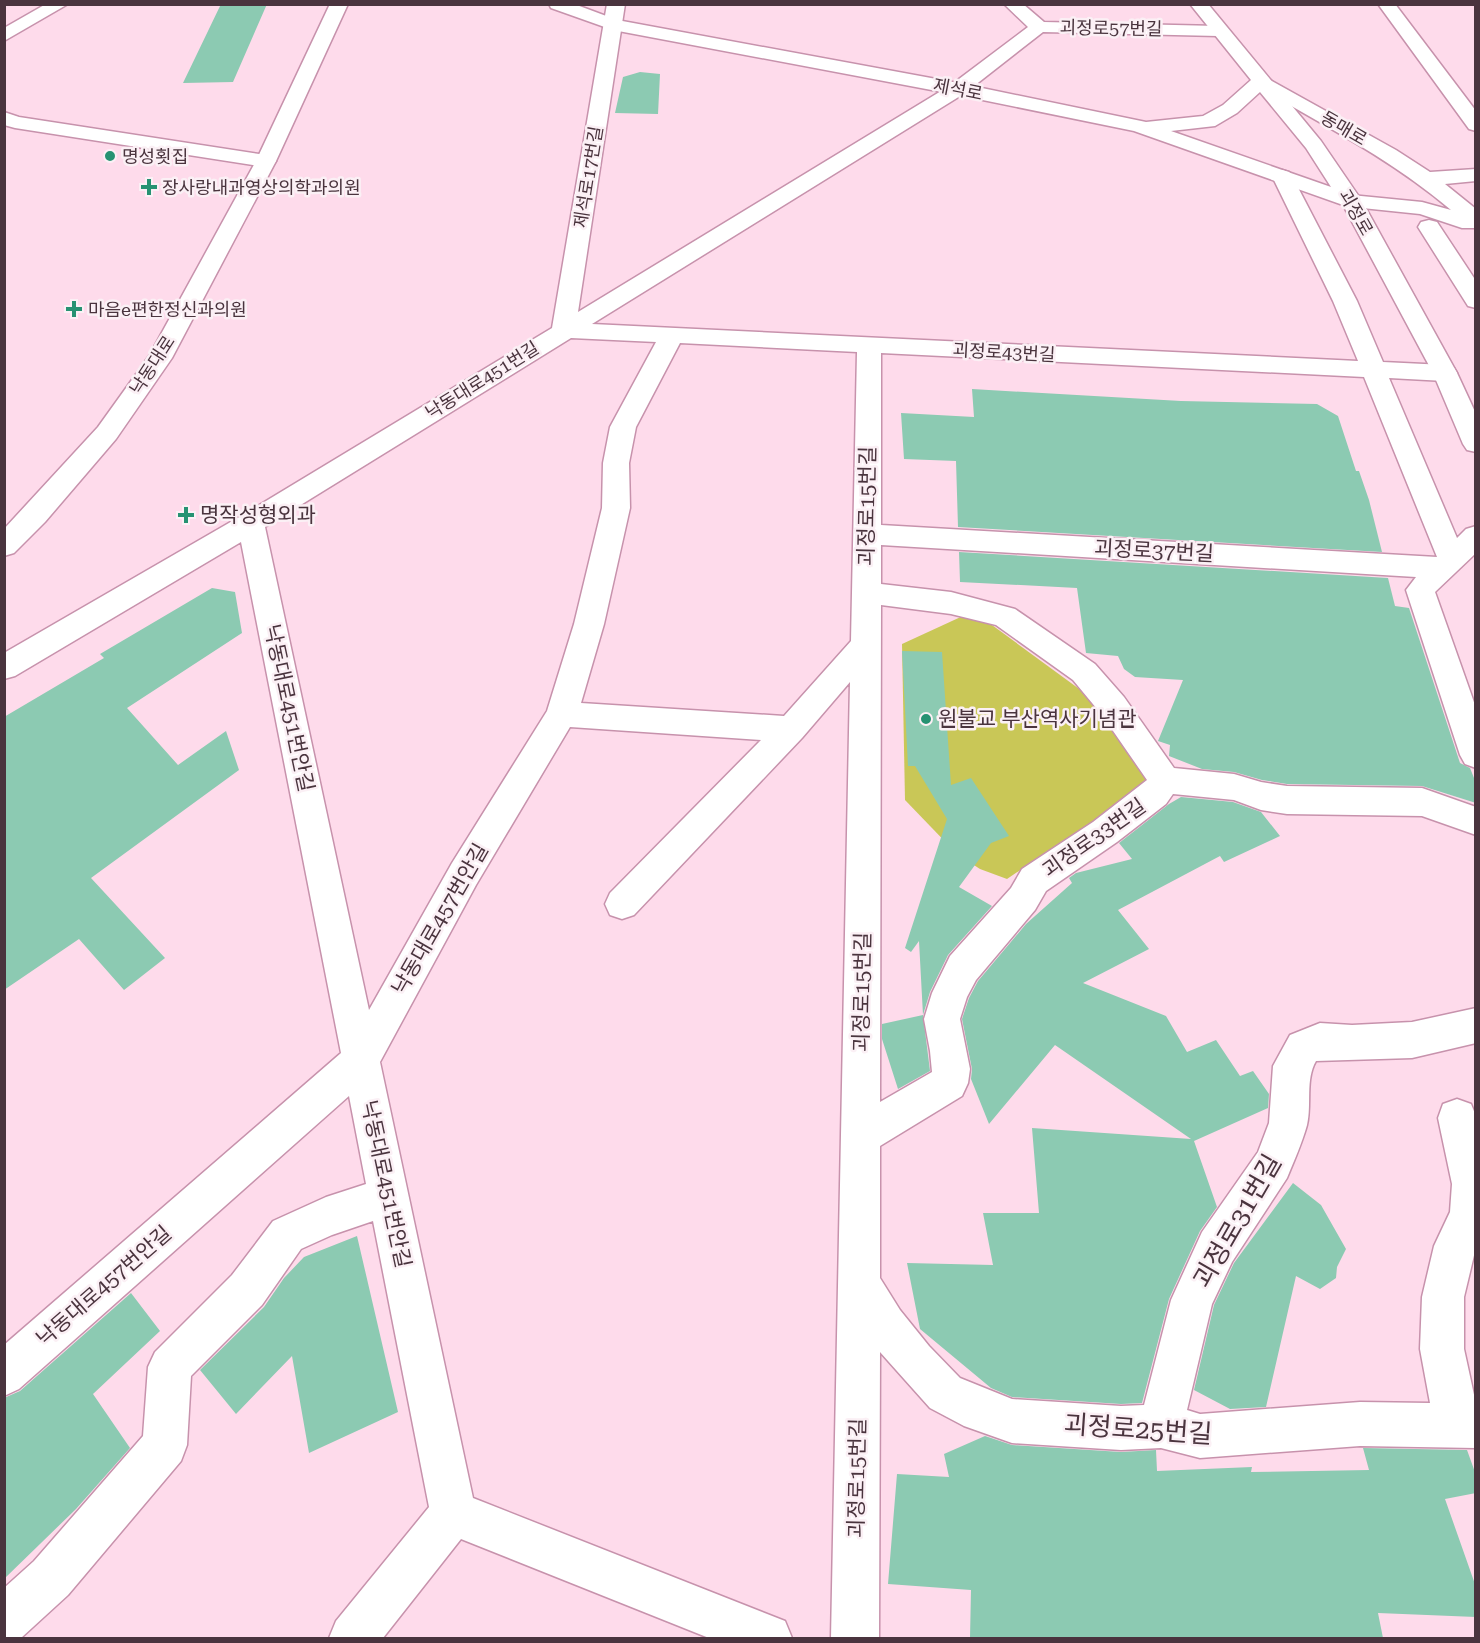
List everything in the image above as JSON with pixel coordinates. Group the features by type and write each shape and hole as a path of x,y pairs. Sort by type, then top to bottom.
{"street":[{"path":"4,36 60,4"},
{"name":"낙동대로","path":"4,546 35,515 107,433 160,358 266,161 339,4"},
{"name":"제석로","path":"557,4 1138,126 1352,201 1422,208 1476,225"},
{"path":"1014,6 1039,4"},
{"name":"괴정로","path":"1198,4 1314,145 1352,201 1445,373 1476,444"},
{"path":"1386,4 1476,125"},
{"name":"괴정로57번길","path":"1014,6 1039,27 1218,31"},
{"name":"제석로17번길","path":"563,330 615,15"},
{"name":"낙동대로451번길","path":"4,668 251,523 958,89 1039,27"},
{"path":"1138,126 1208,123 1230,109 1261,81"},
{"name":"동매로","path":"1261,81 1389,154 1429,182 1476,220"},
{"path":"8,124 266,161"},
{"path":"1429,182 1476,175"},
{"path":"1282,176 1346,301 1447,563"},
{"path":"1429,182 1476,188"},
{"path":"1429,227 1476,301"},
{"name":"괴정로43번길","path":"563,330 1445,373"},
{"name":"낙동대로457번안길","path":"4,1374 361,1060 464,873 562,714 589,624 616,508 616,463 623,427 672,335"},
{"name":"괴정로15번길","path":"855,1638 869,345"},
{"name":"낙동대로","path":"4,528 35,515"},
{"name":"낙동대로451번안길","path":"251,523 453,1513"},
{"name":"괴정로37번길","path":"867,534 1447,563"},
{"path":"1476,536 1420,590 1476,755"},
{"path":"866,592 951,603 1005,617 1084,672 1113,706 1165,780"},
{"path":"622,904 791,729 865,645"},
{"path":"562,714 791,729"},
{"name":"괴정로33번길","path":"861,1135 949,1083 951,1069 942,1020 950,993 963,968 1023,899 1034,880 1105,832 1155,794 1165,780 1234,787 1261,796 1287,800 1422,802 1443,809 1457,817 1476,821"},
{"name":"괴정로31번길","path":"1161,1426 1192,1300 1217,1247 1273,1164 1288,1123 1292,1066 1303,1048 1320,1041 1352,1044 1412,1040 1476,1025"},
{"path":"1457,1118 1472,1184 1470,1214 1455,1246 1443,1297 1443,1349 1466,1426"},
{"path":"4,1621 51,1578 165,1445 170,1367 247,1290 287,1235 326,1216 389,1196"},
{"name":"괴정로25번길","path":"859,1284 892,1334 945,1393 980,1410 1012,1421 1122,1428 1161,1426 1200,1436 1359,1424 1466,1426"},
{"path":"353,1638 453,1513 768,1638"}],"shaded area":[{"path":"965,615 981,617 1097,702 1150,783 1007,879 980,869 957,854 905,800 902,644"}],"building":[{"path":"221,4 267,4 233,82 183,83"},
{"path":"640,72 660,74 658,114 615,113 623,77"},
{"path":"972,389 1181,401 1317,404 1338,416 1356,471 1359,471 1369,500 1382,552 958,527 956,461 904,459 901,413 974,417"},
{"path":"959,552 1388,578 1395,606 1409,608 1460,763 1470,768 1476,783 1476,803 1422,786 1287,784 1234,772 1202,769 1169,756 1170,745 1158,741 1183,680 1135,677 1124,669 1118,656 1086,653 1077,588 960,582"},
{"path":"212,588 235,592 242,633 127,708 178,765 226,731 239,770 91,878 165,958 124,990 79,939 4,990 4,717 104,658 100,654"},
{"path":"902,651 942,652 951,785 971,778 1009,836 991,843 959,887 992,906 948,955 930,992 923,1015 919,941 911,952 905,948 947,819 915,766 908,766"},
{"path":"1181,797 1233,802 1261,812 1280,836 1224,862 1220,856 1118,910 1149,949 1083,983 1166,1016 1187,1052 1216,1040 1240,1076 1253,1071 1269,1094 1268,1108 1194,1141 1217,1207 1200,1231 1169,1299 1142,1403 1121,1404 1012,1397 991,1388 920,1329 907,1263 993,1265 983,1213 1039,1213 1032,1128 1191,1139 1055,1045 989,1124 971,1079 972,1069 962,1019 978,981 1026,924 1072,883 1069,878 1076,873 1132,859 1119,843"},
{"path":"923,1015 930,1071 898,1089 882,1039 882,1024"},
{"path":"1293,1183 1321,1205 1346,1249 1337,1267 1336,1278 1320,1289 1296,1276 1266,1407 1230,1409 1194,1390 1214,1305 1234,1263"},
{"path":"357,1236 398,1412 309,1453 292,1356 236,1414 200,1370 264,1307 284,1278 304,1257"},
{"path":"131,1293 160,1331 93,1394 130,1448 76,1509 4,1579 4,1398 20,1391"},
{"path":"985,1436 1012,1445 1121,1452 1156,1450 1157,1471 1252,1467 1251,1472 1369,1470 1363,1448 1467,1450 1476,1475 1476,1493 1445,1499 1476,1587 1476,1617 1378,1613 1383,1638 970,1638 971,1590 888,1584 897,1474 949,1477 944,1454"}],"place":[{"name":"명성횟집","path":"110,156"},
{"name":"장사랑내과영상의학과의원","path":"149,187"},
{"name":"마음e편한정신과의원","path":"74,309"},
{"name":"명작성형외과","path":"186,515"},
{"name":"원불교 부산역사기념관","path":"926,719"}]}
